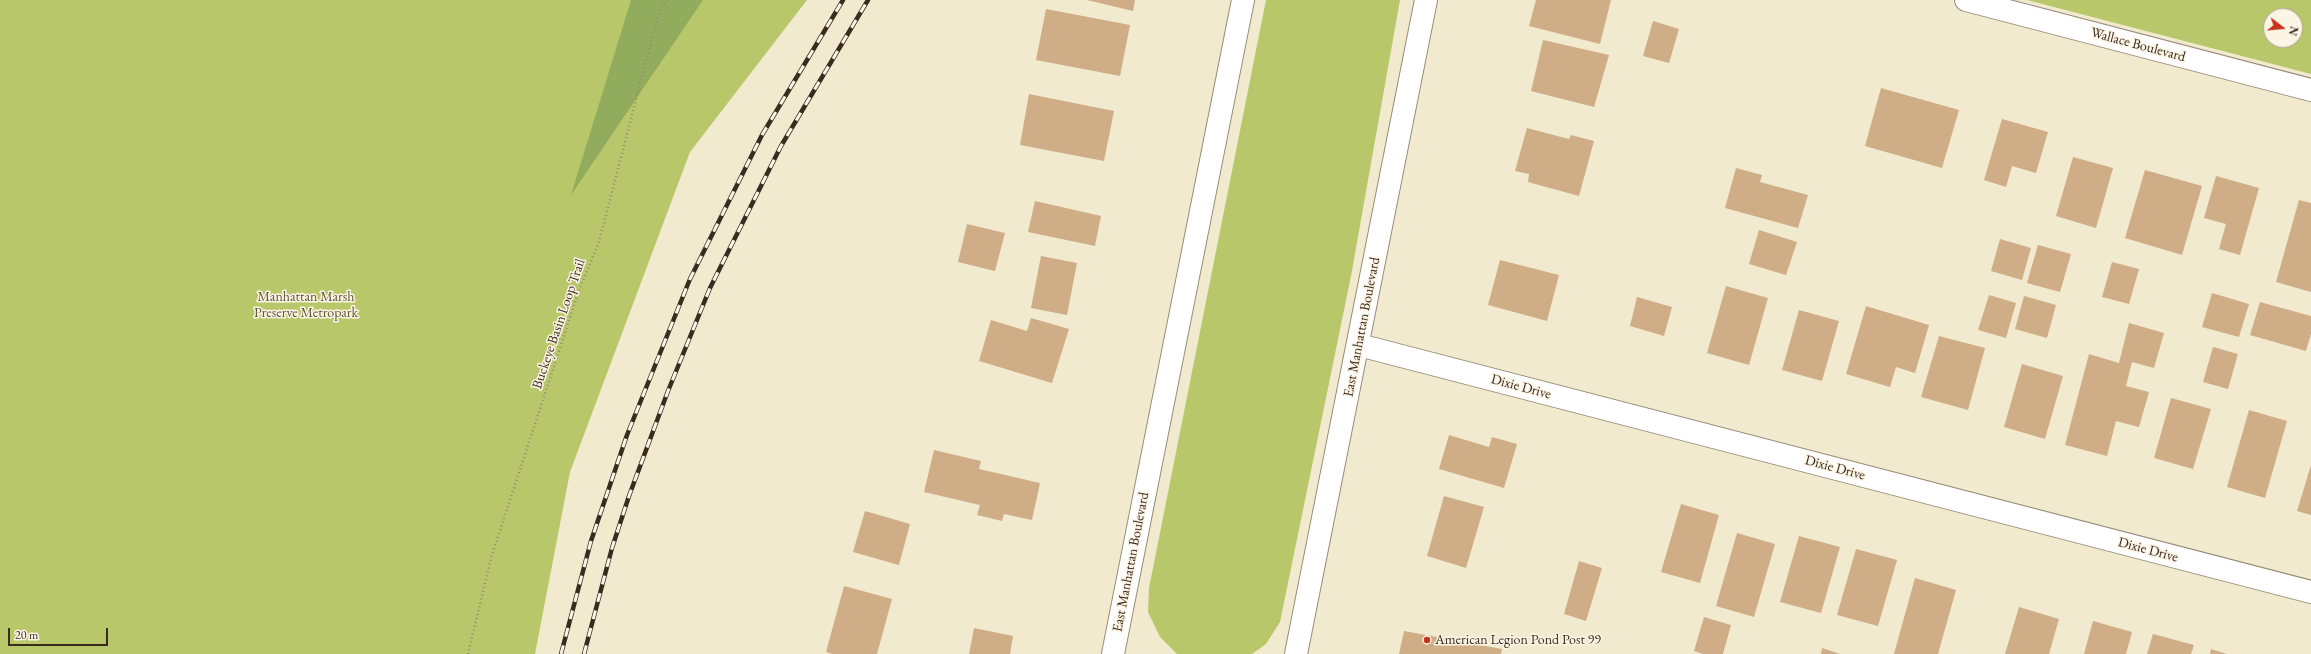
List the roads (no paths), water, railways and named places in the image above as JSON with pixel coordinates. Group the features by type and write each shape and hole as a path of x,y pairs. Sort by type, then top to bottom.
{"street":[{"name":"East Manhattan Boulevard","path":"1113,654 1243,0"},
{"name":"East Manhattan Boulevard","path":"1296,654 1359,345 1426,0"},
{"name":"Wallace Boulevard","path":"1966,0 2311,90"},
{"name":"Dixie Drive","path":"1359,345 2311,592"}],"railway":[{"path":"561,654 591,541 627,435 690,279 762,135 843,0"},
{"path":"584,654 612,548 629,496 668,391 710,288 781,146 868,0"}],"place":[{"name":"American Legion Pond Post 99","path":"1427,640"}],"park label":[{"name":"Manhattan Marsh Preserve Metropark","path":"306,306"}]}
